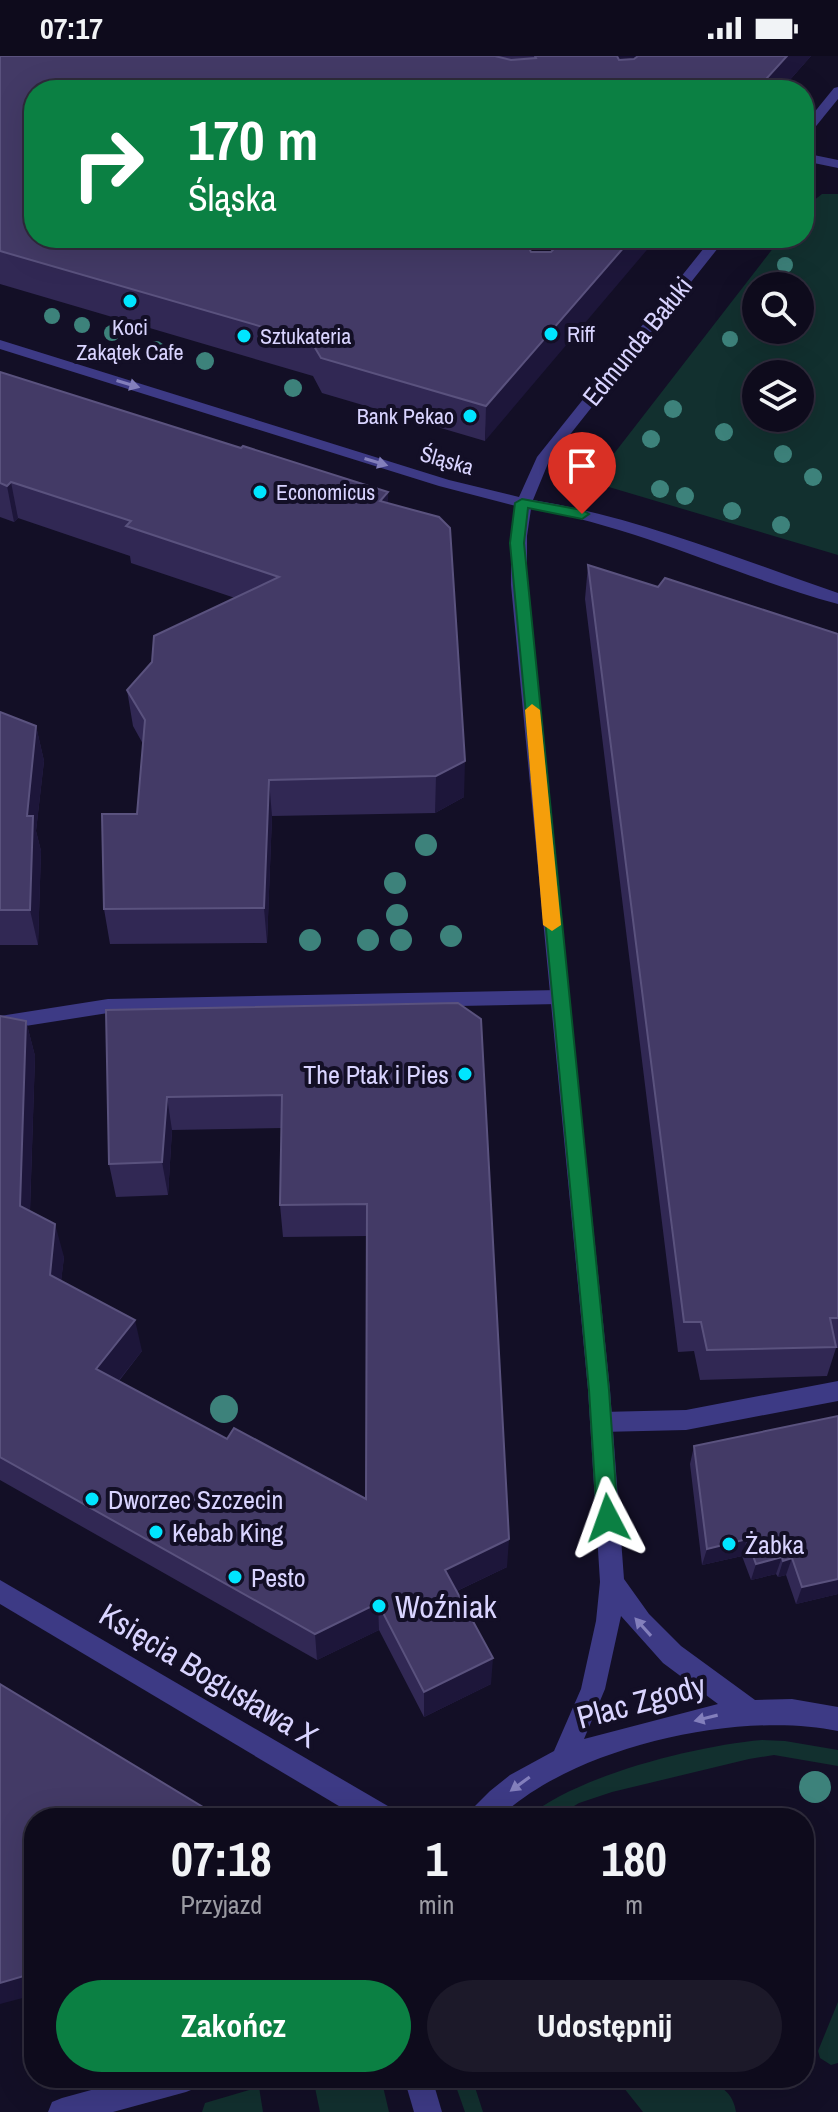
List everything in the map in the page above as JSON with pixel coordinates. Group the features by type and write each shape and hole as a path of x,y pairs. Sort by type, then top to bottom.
{"street":[{"path":"814,121 838,91"},
{"path":"814,159 838,164"},
{"name":"Edmunda Bałuki","path":"564,1757 593,1689 608,1621 612,1582 601,1422 517,543 522,503 542,460 711,248"},
{"name":"Śląska","path":"0,344 444,483 522,503 566,510 688,547 838,599"},
{"path":"0,1023 108,1006 559,997"},
{"path":"601,1422 686,1420 838,1391"},
{"name":"Edmunda Bałuki","path":"612,1582 632,1615 658,1644 748,1710"},
{"name":"Księcia Bogusława X","path":"0,1591 367,1808"},
{"name":"Plac Zgody","path":"492,1808 521,1782 564,1757 626,1738 748,1710 802,1712 838,1719"},
{"path":"62,2112 150,2088"},
{"path":"421,2088 428,2112"}],"green space":[{"path":"822,194 838,194 838,555 592,482 742,288 742,344 814,344 814,272 755,272 773,248 814,248 814,200"},
{"path":"785,1741 838,1750 838,1766 774,1755 612,1792 571,1808 541,1808 575,1789 638,1765 735,1743"},
{"path":"838,2002 838,2063 831,2065 820,2058 818,2051"},
{"path":"259,2088 263,2112 202,2112 205,2103"},
{"path":"315,2088 383,2088 389,2112 320,2112"},
{"path":"457,2088 475,2088 483,2112 465,2112"},
{"path":"624,2088 722,2088 731,2097 736,2112 643,2112"}],"building":[{"path":"0,56 495,56 511,60 535,56 617,56 619,60 638,56 787,56 765,80 24,80 24,248 529,248 531,252 551,252 555,248 623,248 486,406 321,358 311,341 0,251"},
{"path":"0,372 388,492 380,501 439,517 450,528 465,761 436,776 269,780 264,908 104,909 102,814 137,814 145,720 127,690 152,662 154,636 279,577 126,526 131,521 11,482 7,486 0,483"},
{"path":"588,565 658,587 665,578 838,634 838,1318 830,1318 836,1347 707,1350 701,1322 684,1322"},
{"path":"0,712 36,726 27,816 33,816 30,910 0,910"},
{"path":"458,1003 481,1019 509,1539 445,1570 493,1658 424,1692 378,1603 315,1634 0,1457 0,1016 26,1021 20,1206 55,1224 50,1275 135,1320 96,1369 227,1439 234,1428 366,1499 367,1204 280,1205 282,1095 167,1097 162,1162 109,1164 106,1010"},
{"path":"838,1416 838,1579 802,1587 792,1558 783,1561 782,1557 756,1564 747,1539 707,1549 694,1446"},
{"path":"0,1684 205,1808 24,1808 24,1976 0,1983"}],"slow traffic":[{"path":"532,710 552,925"}],"place":[{"name":"Koci Zakątek Cafe","path":"130,301"},
{"name":"Riff","path":"551,334"},
{"name":"Sztukateria","path":"244,336"},
{"name":"Bank Pekao","path":"470,416"},
{"name":"Economicus","path":"260,492"},
{"name":"The Ptak i Pies","path":"465,1074"},
{"name":"Dworzec Szczecin","path":"92,1499"},
{"name":"Kebab King","path":"156,1532"},
{"name":"Żabka","path":"729,1544"},
{"name":"Pesto","path":"235,1577"},
{"name":"Woźniak","path":"379,1606"}],"route":[{"path":"582,514 522,503 517,543 599,1390 608,1518"}]}
